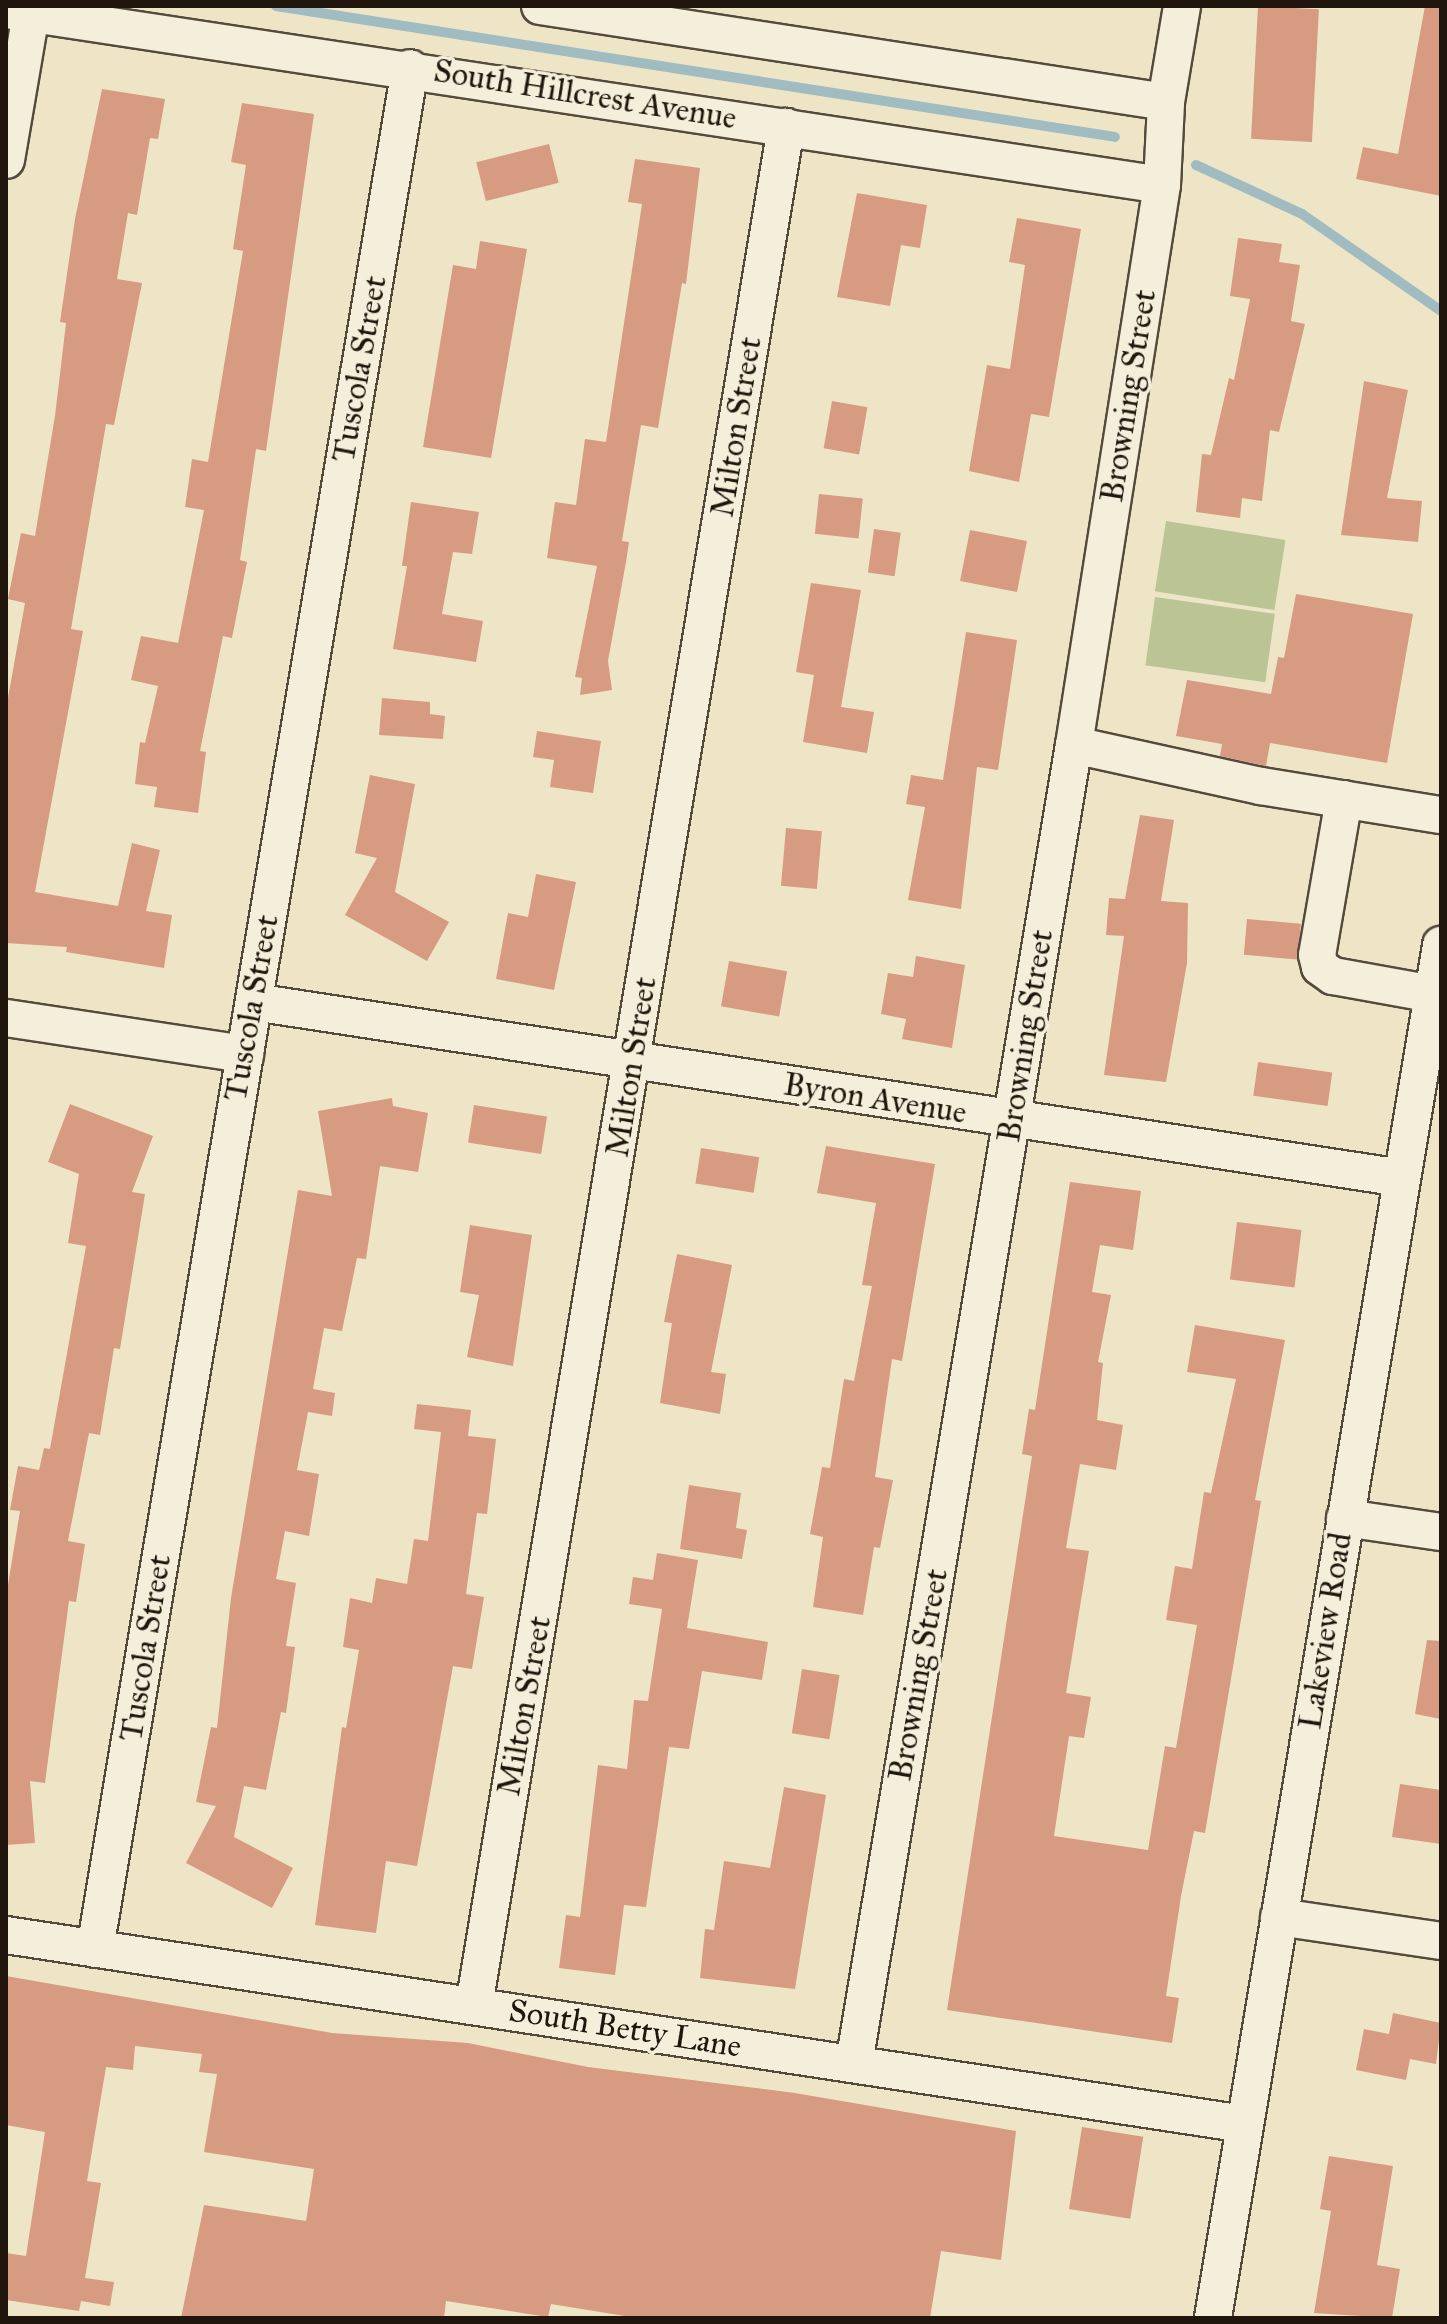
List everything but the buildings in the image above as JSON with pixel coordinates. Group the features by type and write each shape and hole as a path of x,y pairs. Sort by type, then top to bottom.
{"street":[{"path":"540,6 1166,102"},
{"name":"Browning Street","path":"854,2064 1074,745 1162,185 1166,102 1182,6"},
{"path":"6,160 18,12"},
{"name":"South Hillcrest Avenue","path":"18,12 410,68 1162,185"},
{"name":"Tuscola Street","path":"95,1949 410,68"},
{"name":"Milton Street","path":"474,2006 786,127"},
{"path":"1074,745 1344,799 1441,815"},
{"path":"1344,799 1317,955 1320,967 1333,976 1433,994"},
{"name":"Lakeview Road","path":"1213,2318 1441,945"},
{"name":"Byron Avenue","path":"254,1002 633,1063 1402,1178"},
{"path":"6,1018 245,1054"},
{"path":"1345,1518 1441,1532"},
{"path":"1279,1917 1441,1941"},
{"name":"South Betty Lane","path":"6,1935 1244,2124"}],"green space":[{"path":"1166,521 1286,540 1274,610 1155,591"},
{"path":"1155,597 1275,614 1265,682 1145,665"}],"waterway":[{"path":"276,6 1115,137"},
{"path":"1196,165 1302,214 1441,311"}]}
